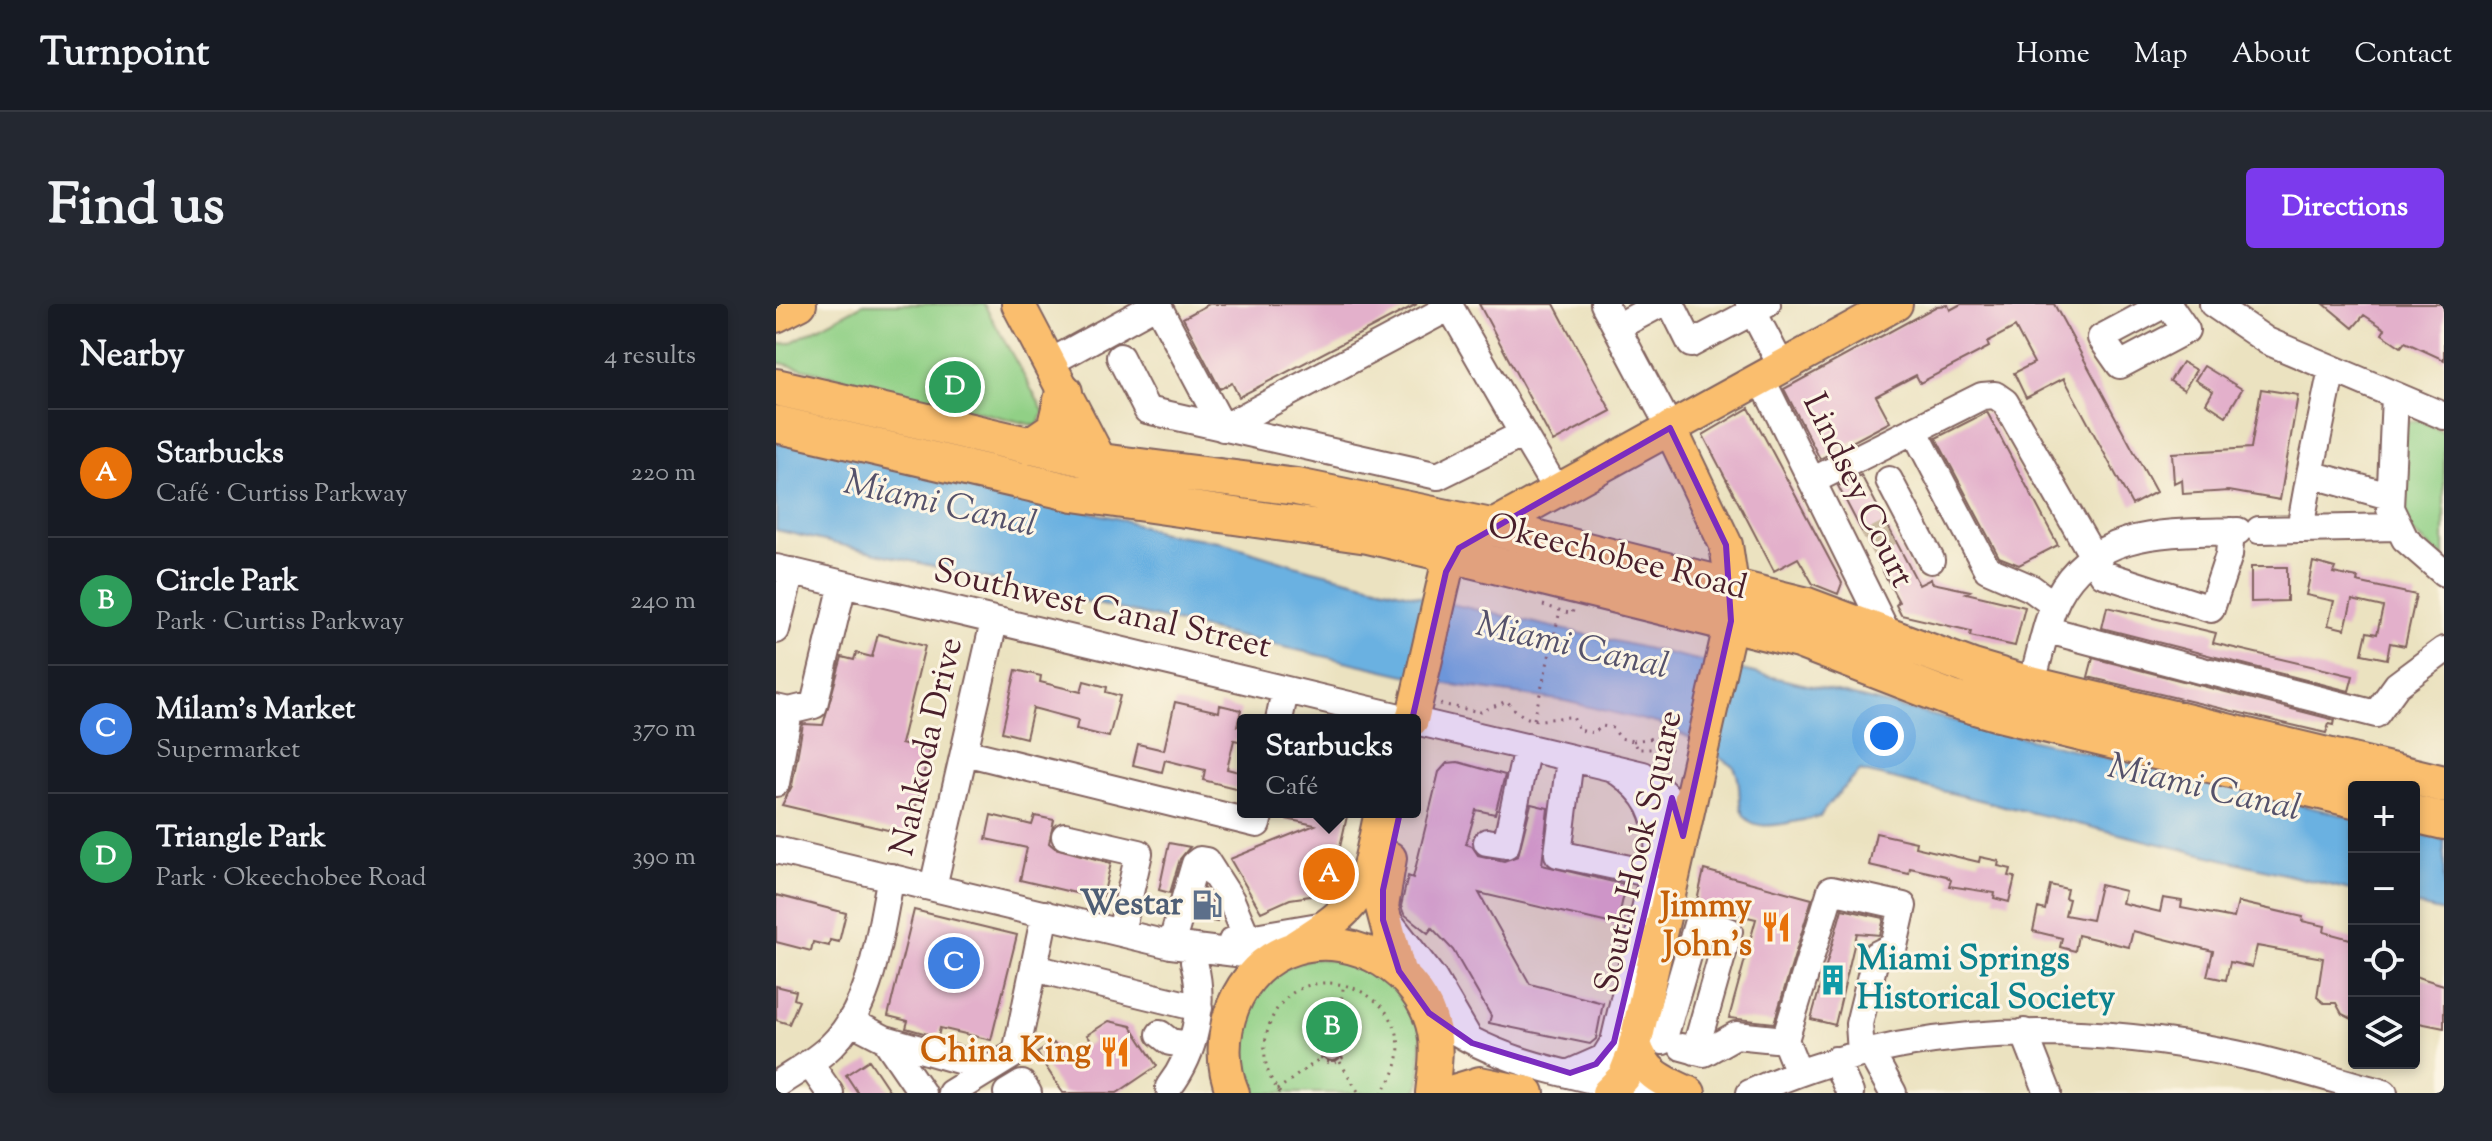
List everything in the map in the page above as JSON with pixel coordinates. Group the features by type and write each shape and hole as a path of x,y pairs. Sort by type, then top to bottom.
{"highway":[{"path":"1030,446 1055,429 1056,378"},
{"name":"Okeechobee Road","path":"776,387 1101,462 1297,487 1491,527 1810,606 2031,685 2444,784"},
{"name":"Okeechobee Road","path":"776,424 1014,481 1140,505 1368,535 1454,555 1799,640 1952,699 1999,713 2348,798"},
{"path":"1101,462 1115,484 1140,505"},
{"path":"2420,815 2444,821"}],"main road":[{"path":"776,316 800,304"},
{"path":"1018,304 1101,462"},
{"path":"1413,714 1440,595 1454,555 1469,540 1896,304"},
{"name":"South Hook Square","path":"1612,1089 1645,1039 1657,963 1670,828 1687,766 1723,664 1731,621 1732,585 1726,545 1670,428"},
{"path":"1233,1093 1226,1074 1224,1034 1244,987 1285,953 1353,906 1364,887 1380,818"},
{"path":"1399,818 1382,907 1399,971"},
{"path":"1285,953 1318,945 1358,950 1399,971 1418,991 1429,1013 1436,1044 1432,1093"},
{"path":"1645,1039 1645,1067 1653,1075 1689,1093"},
{"path":"1447,1093 1468,1084 1505,1091"}],"street":[{"path":"1056,378 1158,304 1223,428"},
{"path":"1604,304 1670,428"},
{"path":"1617,327 1660,304"},
{"path":"1671,304 1691,344 1756,307"},
{"path":"2213,304 2267,341 2444,416"},
{"path":"1223,428 1449,305 1557,491"},
{"name":"Lindsey Court","path":"1756,307 1771,373 1812,481 1858,549 1888,635"},
{"path":"1120,357 1147,410 1438,476 1523,434"},
{"path":"2300,529 2332,369"},
{"path":"1812,481 1982,396 2001,398 2103,574 2116,581 2211,609 2229,555 2243,531"},
{"path":"2395,396 2389,496 2397,527 2405,539 2444,573"},
{"path":"1914,430 1987,569 2031,588 2051,618 2207,672 2376,714 2397,685 2444,650"},
{"path":"2310,474 2389,496"},
{"path":"1889,480 1902,526 1931,560"},
{"path":"2031,685 2051,618 2067,582 2093,559 2126,540 2179,530 2397,527"},
{"path":"776,630 783,570"},
{"name":"Southwest Canal Street","path":"783,570 1386,714"},
{"path":"776,783 783,710 814,705 843,584"},
{"name":"Nahkoda Drive","path":"933,887 994,622"},
{"path":"1280,714 1285,691"},
{"name":"Southwest Canal Street","path":"1421,722 1643,775 1664,790 1677,813 1670,828"},
{"path":"1487,842 1506,845 1527,747"},
{"path":"964,752 1257,824 1258,818"},
{"path":"1570,759 1558,854 1653,874"},
{"name":"South Hook Square","path":"1570,1073 1596,1064 1610,1050 1657,963 1653,874 1670,828"},
{"path":"1065,836 1139,853 1121,932"},
{"path":"776,850 1121,932 1196,954 1243,956 1285,953"},
{"path":"1171,945 1195,864 1200,860 1206,861 1231,900 1248,940"},
{"name":"Nahkoda Drive","path":"784,1086 832,1045 850,1021 864,993 891,877"},
{"path":"1798,1072 1785,1040 1831,890 1903,906 1894,946 1876,955 1859,1024 1866,1052 1893,1093"},
{"path":"1382,907 1406,946 1434,979 1472,1043"},
{"path":"951,1093 1016,1053 1045,914"},
{"path":"1657,963 1698,921 1729,931 1695,1051"},
{"path":"1196,954 1334,922"},
{"path":"1165,1090 1182,1070 1191,1045 1199,1008 1196,954"},
{"path":"1165,1090 1192,1073 1224,1034 1212,985 1196,954"},
{"path":"1034,968 1199,1008"},
{"path":"1429,1013 1472,1043 1523,1062 1570,1073 1612,1089 1651,1093"},
{"path":"850,1021 885,1039 990,1069"},
{"path":"2024,1032 2048,1093"},
{"path":"1750,1093 1798,1072 1866,1052 1979,1033 2024,1032 2119,1036 2232,1053 2384,1093"},
{"path":"1160,1034 1170,1042 1191,1045"},
{"path":"1645,1039 1704,1053 1736,1035 1785,1040"},
{"path":"885,1039 922,1093"},
{"path":"1835,1060 1850,1093"},
{"path":"809,1063 830,1093"},
{"path":"1007,1093 1022,1084 1028,1093"}],"path":[{"path":"1534,719 1560,611"},
{"path":"1440,704 1480,712 1503,700 1518,714 1549,723 1573,717 1579,730 1594,733 1602,726 1613,728 1620,738 1633,741 1661,737 1667,749 1687,766"},
{"path":"1633,741 1637,749 1651,749 1658,754 1667,749"},
{"path":"1339,1061 1345,1050 1335,1038 1344,983"},
{"path":"1322,1057 1279,1092 1264,1057 1267,1031 1279,1007 1308,986 1344,983 1373,997 1393,1022 1399,1053 1396,1069 1382,1093"},
{"path":"1335,1038 1327,1039 1321,1045 1322,1057 1328,1062 1339,1061"},
{"path":"1339,1061 1359,1093"}],"highlighted area":[{"path":"1670,428 1726,545 1731,621 1683,836 1672,798 1614,1042 1596,1064 1570,1073 1472,1043 1429,1013 1399,971 1383,920 1383,890 1414,748 1412,720 1446,572 1459,548"}],"green space":[{"path":"863,304 984,304 1044,412 1037,426 776,362 776,344 790,343"},
{"path":"2420,420 2444,432 2444,559 2409,529 2401,506 2404,428 2409,422"},
{"path":"1312,958 1373,965 1422,1022 1420,1084 1416,1093 1248,1093 1237,1047 1250,1002 1283,969"}],"water":[{"name":"Miami Canal","path":"776,440 1124,520 1162,533 1218,541 1301,567 1425,598 1816,687 2348,817 2348,890 1860,771 1820,817 1761,825 1751,822 1744,815 1733,766 1690,738 1660,724 1565,701 1440,683 776,530"},
{"path":"2420,834 2444,840 2444,912 2420,906"}],"building":[{"path":"1209,304 1417,304 1239,397 1232,383 1220,389 1183,318"},
{"path":"1479,304 1554,304 1611,411 1553,442"},
{"path":"1961,304 2054,304 2156,492 2132,505 2064,378 2026,398 2014,373 2034,363 2015,327 1987,342 1989,347 1920,383 1916,375 1876,396 1890,422 1820,459 1784,389 1937,306 1948,305 1950,310"},
{"path":"2324,304 2444,304 2444,360 2405,342 2401,347 2382,334 2385,329 2364,315 2353,328"},
{"path":"2182,362 2196,370 2184,390 2170,381"},
{"path":"2204,366 2242,389 2226,416 2206,403 2213,391 2195,380"},
{"path":"2261,389 2298,395 2280,500 2229,491 2183,494 2182,479 2174,483 2172,453 2251,448"},
{"path":"1749,408 1842,583 1838,594 1813,584 1798,558 1774,571 1703,435"},
{"path":"1987,412 2058,545 2019,565 1999,557 1936,438"},
{"path":"1861,475 1919,585 1931,579 1932,583 2025,607 2015,646 1970,636 1971,631 1901,615 1896,605 1899,602 1838,486"},
{"path":"2313,562 2335,568 2333,573 2358,578 2357,582 2416,595 2405,646 2390,643 2387,659 2362,654 2367,632 2377,634 2383,607 2352,600 2345,629 2328,625 2334,601 2306,595"},
{"path":"2251,567 2287,567 2287,601 2251,602"},
{"path":"2107,607 2216,633 2213,643 2353,676 2349,691 2102,628"},
{"path":"878,634 925,646 901,744 929,751 909,835 782,805 792,786 803,724 823,725 842,657 854,660 856,653 872,657"},
{"path":"2093,658 2335,720 2334,725 2329,724 2326,733 2088,677"},
{"path":"1016,670 1041,676 1040,682 1081,692 1084,681 1107,687 1106,692 1120,696 1109,737 1076,729 1078,720 1033,708 1026,738 1002,732"},
{"path":"1175,702 1219,712 1220,705 1241,710 1237,714 1237,741 1234,740 1227,769 1237,772 1237,788 1203,780 1205,770 1165,760 1162,772 1133,765 1138,744 1164,750"},
{"path":"1458,762 1505,775 1495,814 1476,810 1466,844 1472,846 1478,855 1504,861 1518,856 1531,804 1548,808 1542,865 1626,885 1617,925 1479,893 1530,984 1603,1003 1596,1039 1590,1044 1489,1023 1491,1016 1453,950 1432,928 1428,933 1404,914 1401,906 1408,876 1413,878 1439,772 1447,763"},
{"path":"991,815 1032,825 1035,816 1054,820 1049,843 1055,848 1111,863 1103,896 1085,891 1084,895 1020,880 1027,848 986,839"},
{"path":"1281,818 1347,818 1331,886 1324,894 1290,899 1261,912 1230,859 1315,825"},
{"path":"1876,833 1916,842 1915,847 1979,862 1980,857 1999,861 1998,866 2011,869 2009,876 2015,877 2009,902 1994,898 1995,893 1949,886 1951,880 1946,876 1910,868 1909,874 1869,865"},
{"path":"1169,843 1190,847 1180,859 1170,893 1159,890"},
{"path":"1704,870 1812,899 1774,1023 1729,1018 1756,919 1696,905"},
{"path":"2050,885 2067,889 2065,898 2069,899 2065,915 2092,920 2100,885 2125,891 2122,903 2160,912 2163,898 2182,901 2181,908 2234,918 2238,902 2303,917 2302,921 2325,926 2324,932 2348,938 2348,1017 2342,1014 2336,1003 2324,1003 2317,997 2323,958 2257,946 2252,967 2230,962 2226,980 2207,976 2213,951 2133,931 2129,947 2078,935 2075,951 2060,947 2062,938 2033,931 2038,908 2045,910"},
{"path":"1204,889 1219,913 1217,922 1196,917"},
{"path":"776,895 846,913 839,942 830,940 829,946 813,942 811,951 776,942"},
{"name":"Miami Springs Historical Society","path":"1842,909 1884,918 1880,935 1857,933 1835,1025 1811,1019"},
{"path":"914,910 1017,935 991,1040 940,1028 938,1037 906,1028 908,1021 888,1016"},
{"path":"2420,978 2444,985 2444,1028 2420,1023"},
{"path":"776,986 796,991 794,999 799,1001 789,1024 776,1020"},
{"path":"1109,1021 1131,1026 1157,1066 1117,1093 1063,1093 1037,1053 1054,1043 1065,1059 1092,1042 1087,1035"},
{"path":"1332,1039 1340,1042 1343,1050 1340,1058 1332,1061 1324,1058 1321,1050 1324,1042"},
{"path":"869,1060 891,1093 858,1093 846,1075"}],"tunnel":[{"path":"1867,544 1894,530"}],"place":[{"name":"Triangle Park","path":"955,387"},
{"name":"Starbucks","path":"1329,874"},
{"name":"Westar","path":"1207,905"},
{"name":"Jimmy John's","path":"1776,927"},
{"name":"Milam's Market","path":"954,963"},
{"name":"Miami Springs Historical Society","path":"1833,980"},
{"name":"Circle Park","path":"1332,1027"},
{"name":"China King","path":"1115,1052"}]}
